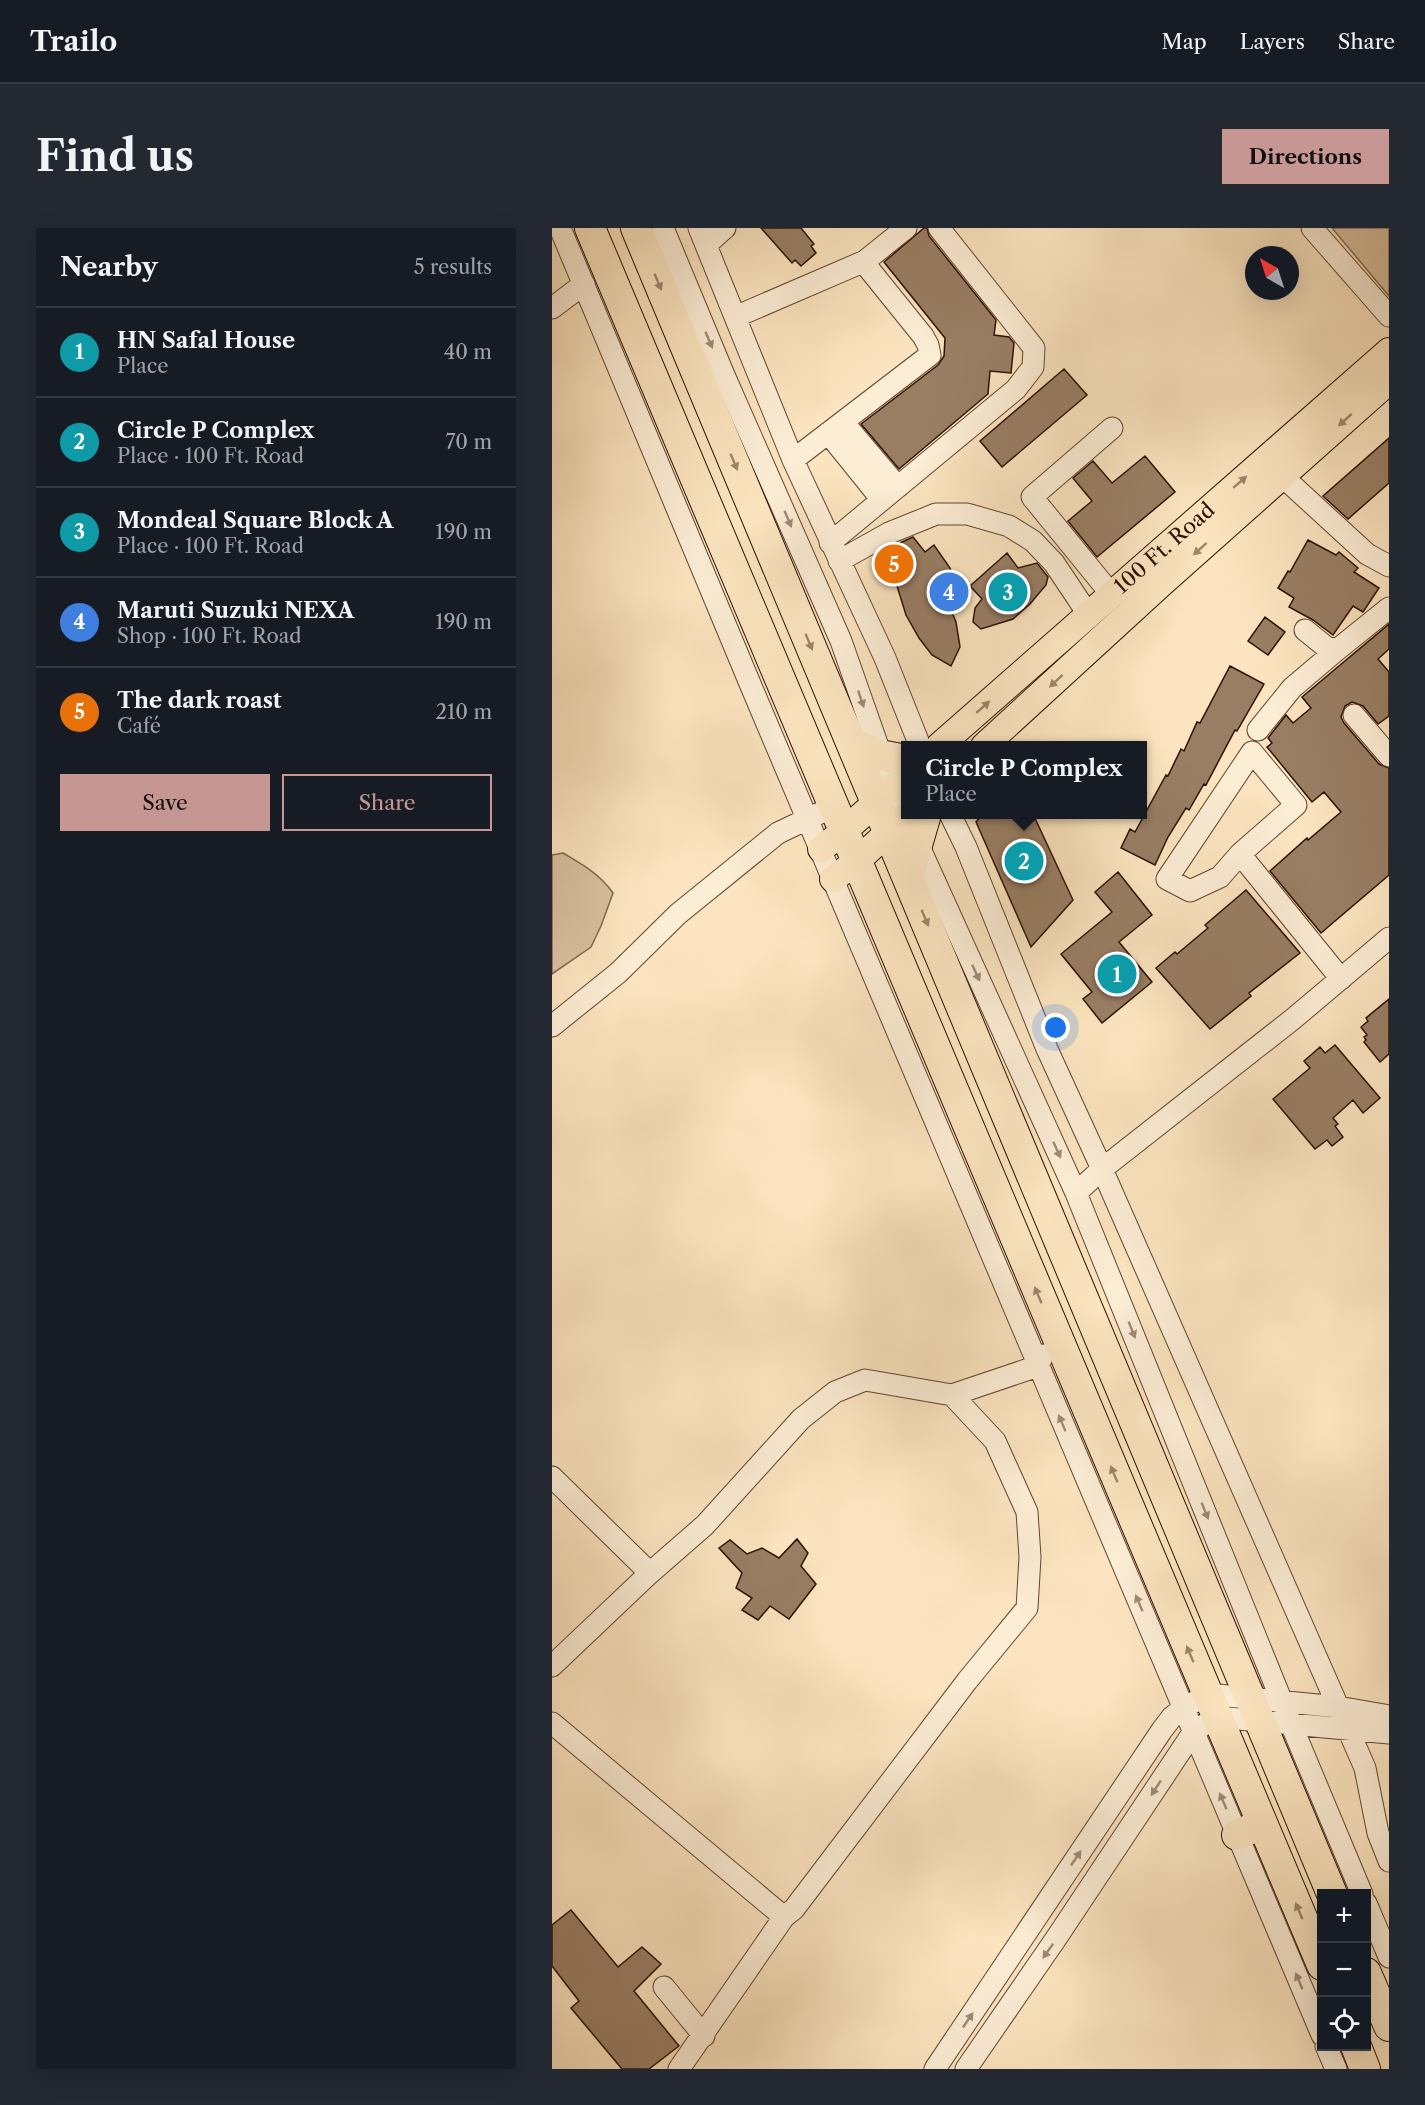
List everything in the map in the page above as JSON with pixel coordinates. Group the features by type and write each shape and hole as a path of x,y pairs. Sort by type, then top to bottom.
{"highway":[{"path":"590,228 684,489 784,725 829,818 857,861 1054,1333 1201,1712 1250,1829 1317,1956"},
{"path":"636,228 852,743 892,789 901,808"},
{"path":"852,743 893,757"},
{"path":"909,824 908,876 1330,1889"},
{"path":"1371,1985 1389,2026"},
{"path":"1358,2051 1365,2069"}],"main road":[{"name":"100 Ft. Road","path":"945,741 1389,351"},
{"name":"100 Ft. Road","path":"990,741 1389,381"},
{"path":"821,849 829,818 892,789"},
{"path":"833,879 909,824"}],"street":[{"path":"560,228 584,284 684,489"},
{"path":"663,228 715,355 893,757 892,789"},
{"path":"725,228 703,236 793,460 885,658 918,741"},
{"path":"735,317 865,261 906,228"},
{"path":"835,552 890,494 1016,389 1033,367 1034,348 939,228"},
{"path":"1312,228 1389,316"},
{"path":"793,460 930,355 923,336 866,267 865,261"},
{"path":"552,308 584,284"},
{"path":"836,427 890,494"},
{"path":"1111,594 1032,497 1112,428"},
{"path":"1282,476 1367,554 1389,566"},
{"path":"835,552 936,514 967,514 1009,526 1033,541 1054,563 1088,614"},
{"path":"1258,730 1292,688 1389,608"},
{"path":"1305,630 1326,647 1338,649"},
{"path":"1354,715 1386,746"},
{"path":"1252,752 1296,805 1240,854 1220,877 1190,891 1167,879 1252,752"},
{"path":"552,1026 618,973 678,914 778,833 829,818"},
{"path":"952,819 966,847 1047,1049 1365,1768 1378,1833 1389,1861"},
{"path":"909,824 1076,1193 1360,1889"},
{"path":"821,849 1038,1366 1201,1712"},
{"path":"1240,854 1341,979"},
{"path":"1076,1193 1102,1169 1293,1019 1389,938"},
{"path":"885,1005 913,994"},
{"path":"552,1666 705,1525 801,1419 835,1392 865,1380 952,1395 1038,1366 1054,1333"},
{"path":"679,2069 704,2036 784,1917 794,1909 967,1681 1027,1608 1030,1557 1027,1512 995,1441 952,1395"},
{"path":"552,1477 651,1573"},
{"path":"935,2069 1172,1717 1201,1712 1254,1709 1282,1702 1338,1707 1389,1716"},
{"path":"1254,1709 1291,1724 1389,1733"},
{"path":"966,2069 1055,1940 1201,1712"},
{"path":"552,1723 784,1917"},
{"path":"1250,1829 1317,2021"},
{"path":"1371,1915 1389,1957"},
{"path":"664,1987 704,2036"},
{"path":"1328,2051 1336,2069"}],"shaded area":[{"path":"1332,228 1389,228 1389,296"},
{"path":"563,853 597,875 613,893 591,947 552,974 552,855"}],"building":[{"path":"761,228 801,228 814,244 811,246 816,253 801,266 795,260 792,263"},
{"path":"924,228 927,228 929,236 996,320 994,335 1009,337 1014,343 1011,373 990,371 988,394 899,469 861,424 938,365 944,356 945,338 884,262"},
{"path":"1064,369 1087,395 1002,467 980,441"},
{"path":"1389,438 1389,483 1348,519 1323,496"},
{"path":"1145,456 1175,492 1097,557 1068,521 1092,501 1073,478 1093,461 1112,483"},
{"path":"913,537 925,552 934,545 950,568 956,586 946,598 956,622 960,647 951,666 932,655 919,638 906,615 897,586 890,558 891,547"},
{"path":"1308,540 1336,555 1339,552 1358,568 1354,572 1379,588 1363,612 1353,606 1333,635 1313,620 1289,607 1294,598 1278,588"},
{"path":"1007,553 1018,568 1037,563 1048,577 1046,585 1013,619 981,629 973,622 975,608 982,599 970,586"},
{"path":"1265,617 1285,632 1268,655 1248,641"},
{"path":"1389,624 1389,649 1378,659 1389,672 1389,716 1378,724 1363,706 1352,702 1345,706 1341,717 1379,764 1389,768 1389,875 1321,933 1270,871 1341,812 1324,792 1312,802 1267,747 1272,743 1268,738 1286,715 1293,723 1311,708 1302,697"},
{"path":"1230,666 1264,684 1237,731 1235,730 1206,785 1204,784 1189,810 1186,808 1168,837 1155,865 1121,848 1130,829 1135,832 1142,819 1147,819 1147,810 1166,775 1168,776 1181,749 1184,751 1197,722 1200,723"},
{"path":"979,819 1035,819 1073,900 1031,947 976,822"},
{"path":"1118,872 1152,915 1119,942 1152,982 1102,1023 1083,999 1092,992 1061,954 1112,912 1095,892"},
{"path":"1246,890 1300,953 1249,993 1251,996 1210,1029 1156,968 1208,928 1205,925"},
{"path":"1389,999 1389,1054 1380,1062 1364,1042 1366,1040 1364,1037 1367,1035 1361,1027 1368,1021 1366,1018"},
{"path":"1335,1045 1380,1098 1363,1113 1353,1100 1333,1118 1338,1124 1335,1126 1343,1137 1332,1146 1327,1140 1315,1149 1273,1099 1310,1068 1304,1061 1320,1047 1325,1053"},
{"path":"797,1539 808,1553 801,1566 816,1584 789,1619 770,1606 758,1620 742,1610 752,1598 736,1588 742,1573 719,1548 730,1540 747,1554 762,1548 779,1558"},
{"path":"571,1910 618,1967 642,1947 661,1964 634,1991 679,2046 649,2069 622,2069 571,2008 579,2001 552,1966 552,1925"}],"place":[{"name":"The dark roast","path":"894,564"},
{"name":"Maruti Suzuki NEXA","path":"949,592"},
{"name":"Mondeal Square Block A","path":"1008,592"},
{"name":"Circle P Complex","path":"1024,861"},
{"name":"HN Safal House","path":"1117,974"}]}
